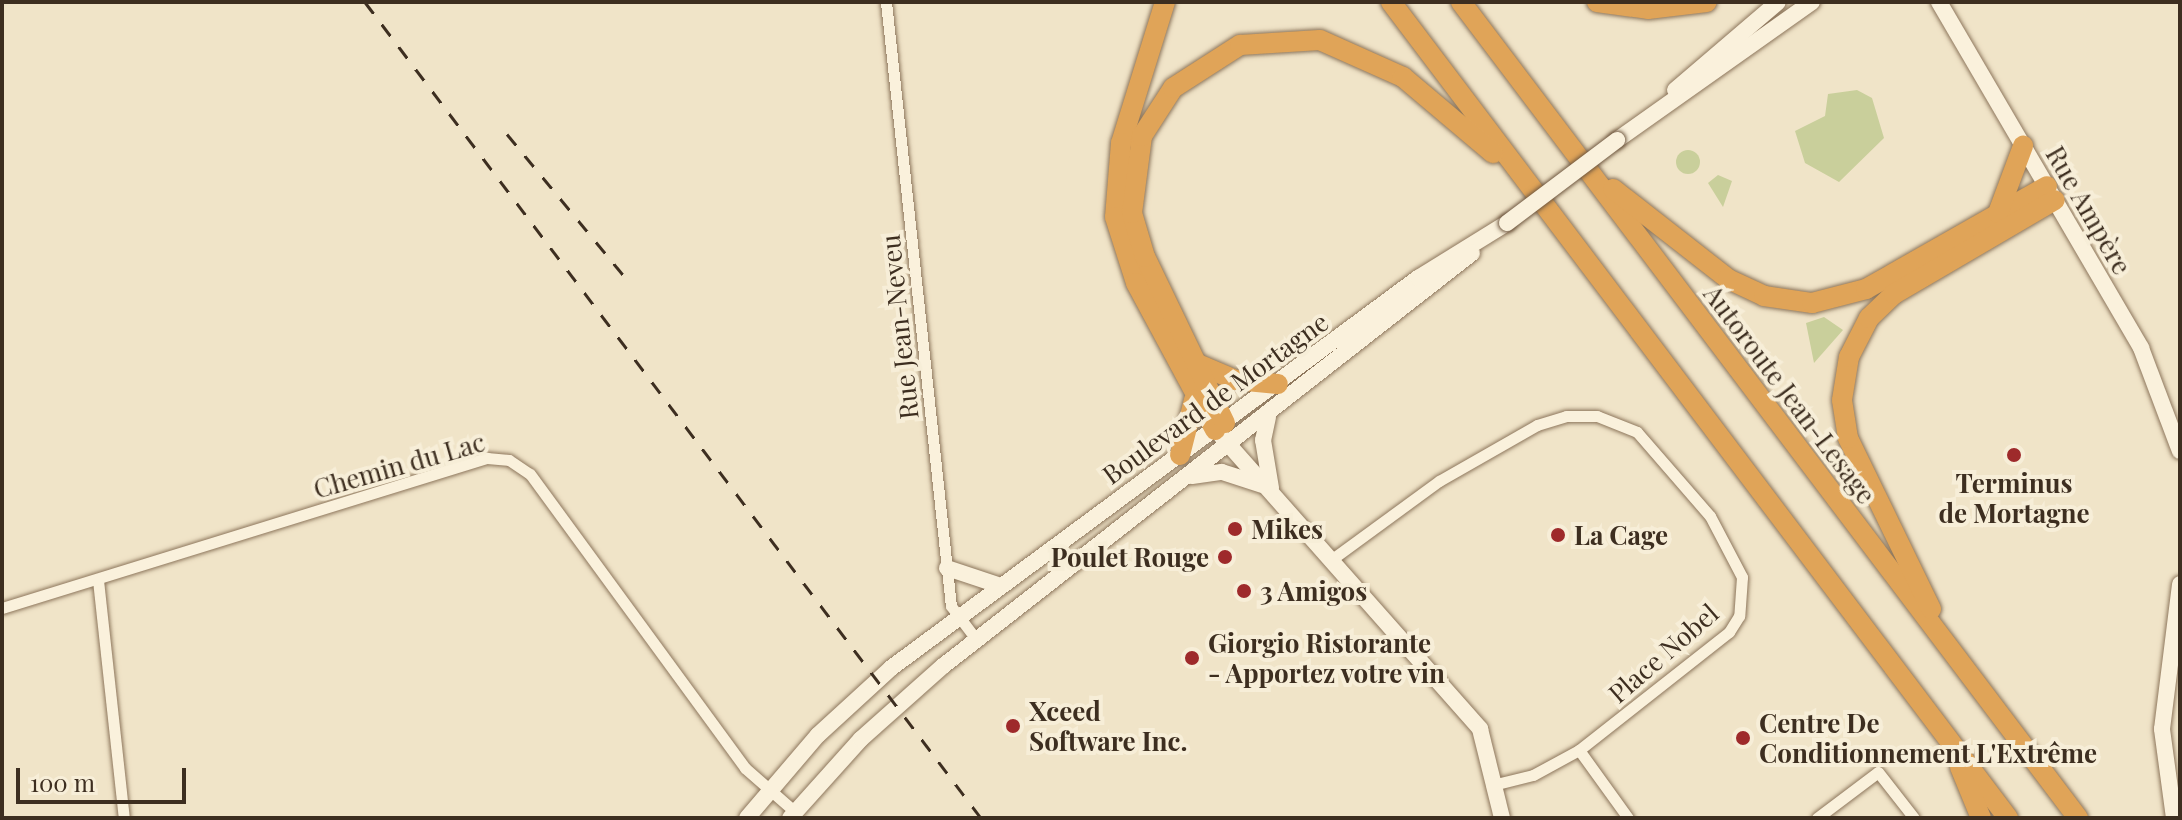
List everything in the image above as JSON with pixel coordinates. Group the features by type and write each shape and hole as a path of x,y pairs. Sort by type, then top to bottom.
{"highway":[{"path":"1165,2 1121,143 1114,209 1130,270 1194,400 1223,433"},
{"path":"1391,2 2008,818"},
{"name":"Autoroute Jean-Lesage","path":"1461,2 2078,818"},
{"path":"1597,2 1657,9 1707,2"},
{"path":"1223,433 1200,365 1145,257 1131,202 1151,119 1173,88 1209,60 1278,38 1352,50 1425,93 1527,183"},
{"path":"1998,213 2023,146"},
{"path":"1580,161 1695,258 1746,289 1789,302 1831,301 1866,289 1998,213 2051,193"},
{"path":"1957,658 1850,444 1842,407 1847,366 1859,334 1887,300 2051,193"},
{"path":"1200,365 1236,380 1278,384"},
{"path":"1180,455 1194,400"},
{"path":"1949,741 1981,818"}],"main road":[{"name":"Boulevard de Mortagne","path":"1617,140 1778,2"},
{"name":"Boulevard de Mortagne","path":"747,818 768,790 858,696 957,619 1180,455 1223,433 1268,417 1507,223 1617,140 1812,2"},
{"name":"Rue Ampère","path":"1939,2 2146,359 2180,451"},
{"name":"Boulevard de Mortagne","path":"793,815 873,726 976,639 1187,477 1223,433 1278,384 1435,266 1507,223"},
{"path":"1268,417 1263,440 1272,490"},
{"path":"1223,433 1335,557 1480,729 1502,818"},
{"path":"1187,477 1222,472 1272,490"},
{"path":"947,568 1001,586"},
{"path":"2174,818 2162,729 2180,584"}],"street":[{"name":"Rue Jean-Neveu","path":"886,2 947,568 957,619"},
{"name":"Place Nobel","path":"1335,557 1439,481 1537,425 1590,415 1637,432 1677,471 1735,555 1739,616 1687,669 1579,750 1533,775 1496,784"},
{"name":"Chemin du Lac","path":"2,608 487,458 509,460 530,474 700,709 793,815"},
{"path":"98,580 124,818"},
{"path":"957,619 976,639"},
{"path":"1579,750 1628,818"},
{"path":"1817,818 1878,772 1914,818"}],"green space":[{"path":"1857,90 1872,98 1884,138 1839,182 1805,163 1795,131 1825,116 1828,94"},
{"path":"1688,150 1696,154 1700,162 1696,170 1688,174 1680,170 1676,162 1680,154"},
{"path":"1718,175 1732,181 1723,207 1708,183"},
{"path":"1824,317 1843,330 1814,363 1806,323"}],"railway":[{"path":"365,2 981,818"},
{"path":"507,134 624,276"}],"place":[{"name":"Terminus de Mortagne","path":"2014,455"},
{"name":"Mikes","path":"1235,529"},
{"name":"La Cage","path":"1558,535"},
{"name":"Poulet Rouge","path":"1225,557"},
{"name":"3 Amigos","path":"1244,591"},
{"name":"Giorgio Ristorante - Apportez votre vin","path":"1192,658"},
{"name":"Xceed Software Inc.","path":"1013,726"},
{"name":"Centre De Conditionnement L'Extrême","path":"1743,738"}]}
